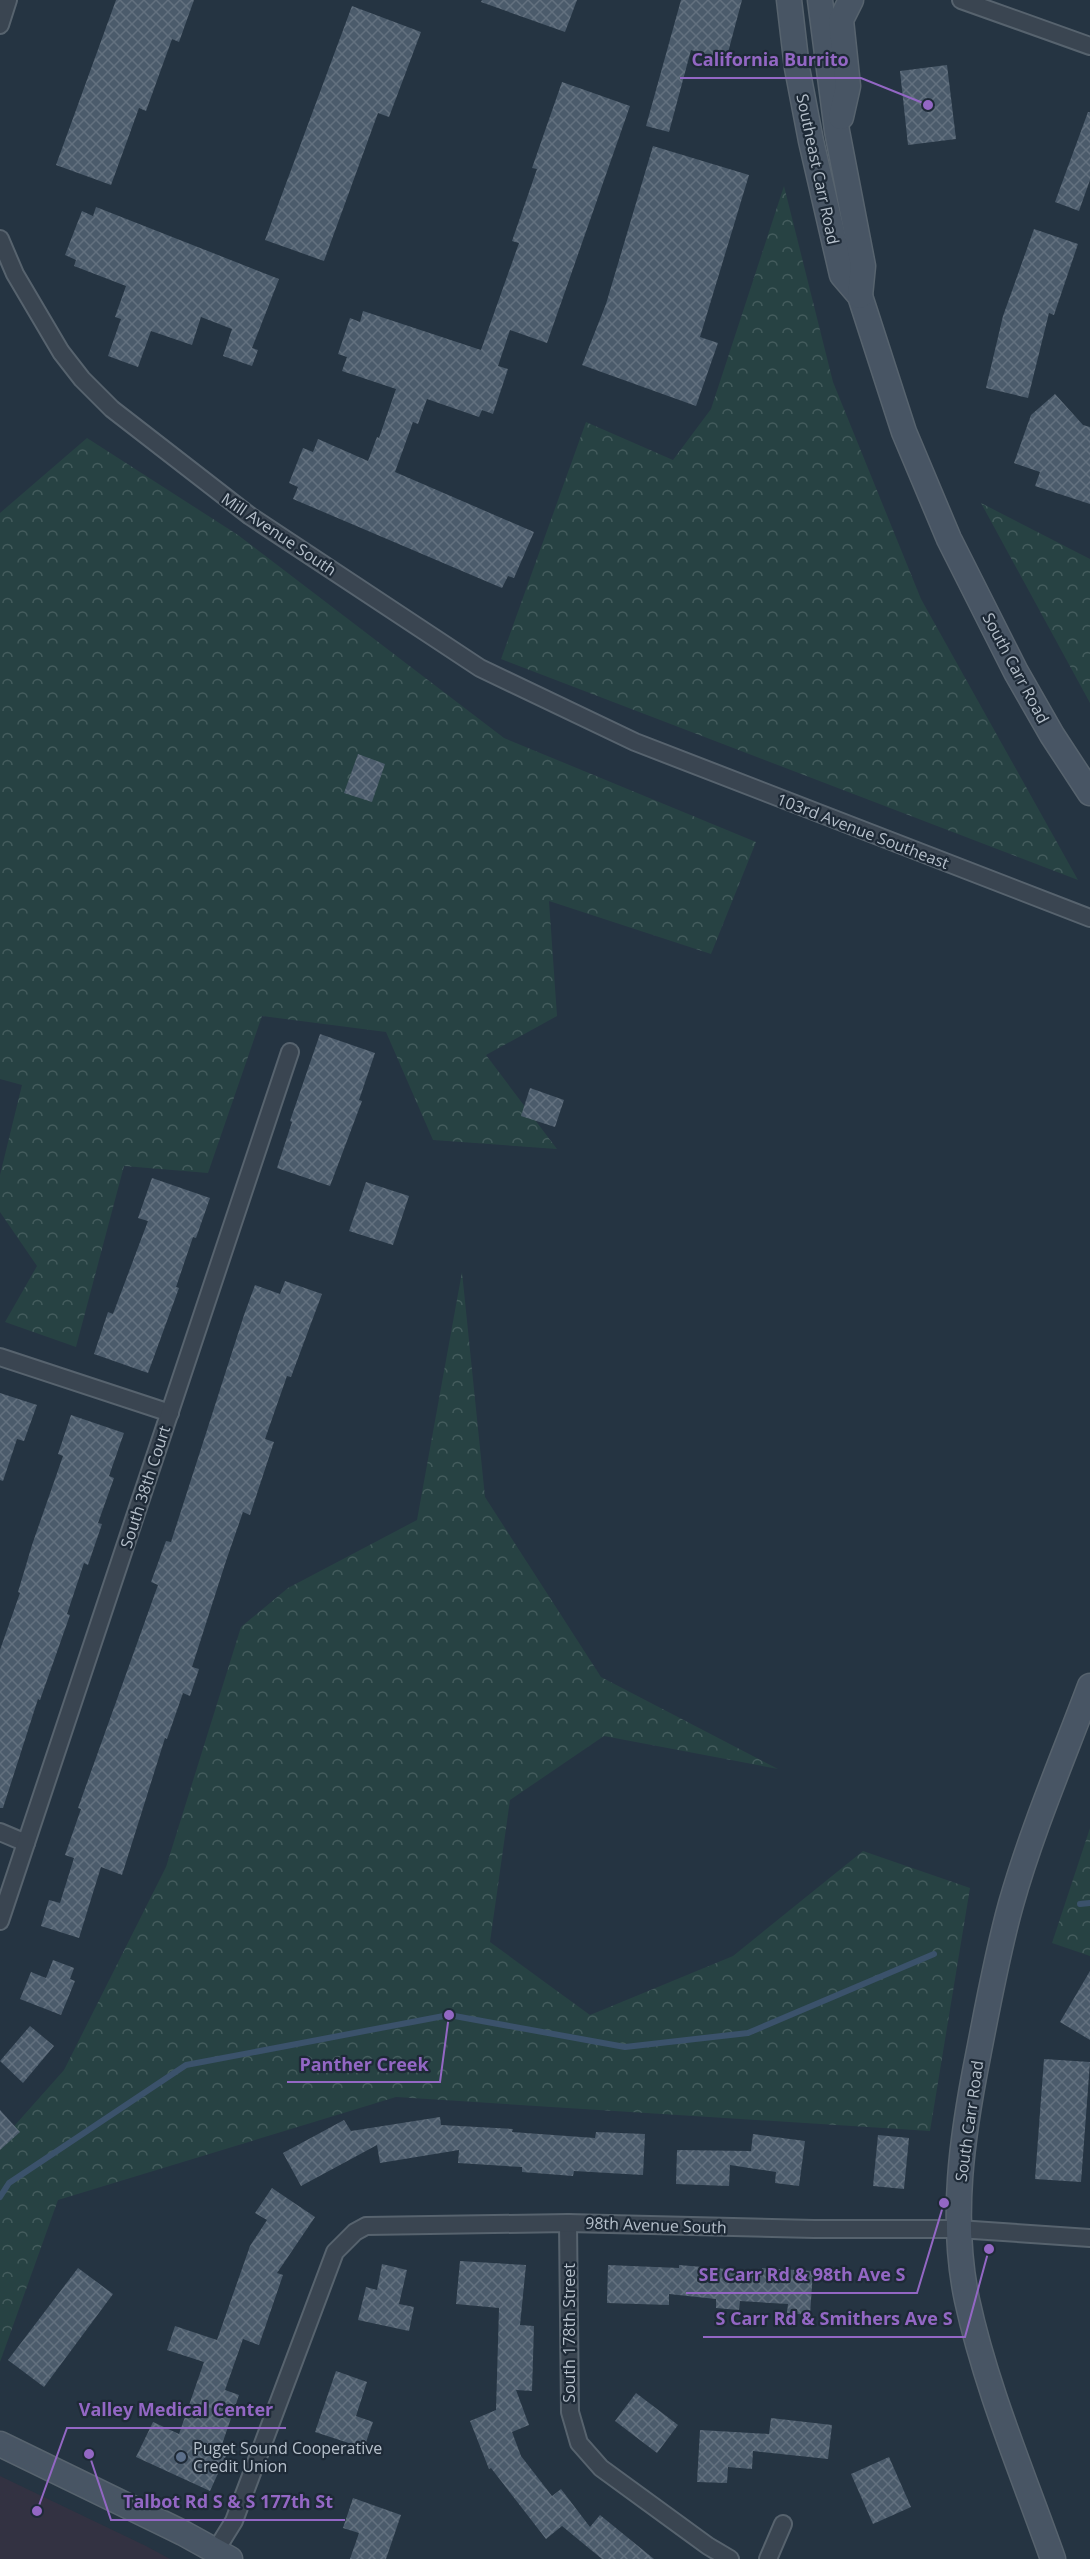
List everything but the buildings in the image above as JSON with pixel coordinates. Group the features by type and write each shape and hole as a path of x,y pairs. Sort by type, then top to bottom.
{"main road":[{"name":"Southeast Carr Road","path":"789,0 797,68 827,216 842,275 860,296 904,432 949,539"},
{"name":"Southeast Carr Road","path":"820,0 837,131 863,266 860,296"},
{"path":"837,131 848,87 841,21 851,0"},
{"name":"South Carr Road","path":"949,539 1016,672 1052,735 1090,793"},
{"name":"South Carr Road","path":"1053,2559 985,2367 967,2298 958,2229 960,2164 968,2107 996,1964 1012,1903 1034,1834 1090,1686"},
{"path":"0,2444 223,2555"}],"street":[{"path":"0,21 8,0"},
{"path":"961,0 1090,46"},
{"name":"Mill Avenue South","path":"0,239 15,274 61,352 82,379 148,440 250,516 480,668 635,742"},
{"name":"103rd Avenue Southeast","path":"635,742 1090,918"},
{"name":"South 38th Court","path":"0,1921 290,1052"},
{"path":"0,1357 170,1413"},
{"path":"0,1832 26,1843"},
{"name":"98th Avenue South","path":"223,2555 335,2252 355,2232 366,2226 568,2223 814,2229 958,2229 1090,2238"},
{"name":"South 178th Street","path":"568,2223 570,2412 579,2443 601,2468 708,2546 730,2559"},
{"path":"768,2559 783,2524"}],"shaded area":[{"path":"0,2476 146,2546 170,2559 0,2559"}],"green space":[{"path":"784,186 833,382 921,599 1078,880 501,659 586,422 673,460 711,409"},
{"path":"87,438 238,535 504,738 756,842 711,954 549,901 557,1016 486,1055 557,1149 433,1140 386,1032 262,1016 208,1173 124,1166 76,1347 5,1322 37,1266 0,1212 0,1175 22,1085 0,1079 0,513"},
{"path":"981,503 1090,559 1090,703"},
{"path":"462,1272 485,1497 601,1677 778,1769 604,1736 510,1800 490,1942 590,2015 733,1956 863,1851 970,1888 930,2131 396,2097 58,2200 0,2362 0,2142 64,2070 166,1867 241,1627 288,1588 417,1520"},
{"path":"1090,1828 1090,1956 1052,1943"}],"waterway":[{"path":"1080,1904 1090,1903"},
{"path":"0,2197 9,2183 186,2065 449,2015 625,2047 748,2033 934,1954"}],"place":[{"name":"California Burrito","path":"928,105"},
{"name":"Panther Creek","path":"449,2015"},
{"name":"SE Carr Rd & 98th Ave S","path":"944,2203"},
{"name":"S Carr Rd & Smithers Ave S","path":"989,2249"},
{"name":"Talbot Rd S & S 177th St","path":"89,2454"},
{"name":"Puget Sound Cooperative Credit Union","path":"181,2457"},
{"name":"Valley Medical Center","path":"37,2511"}]}
